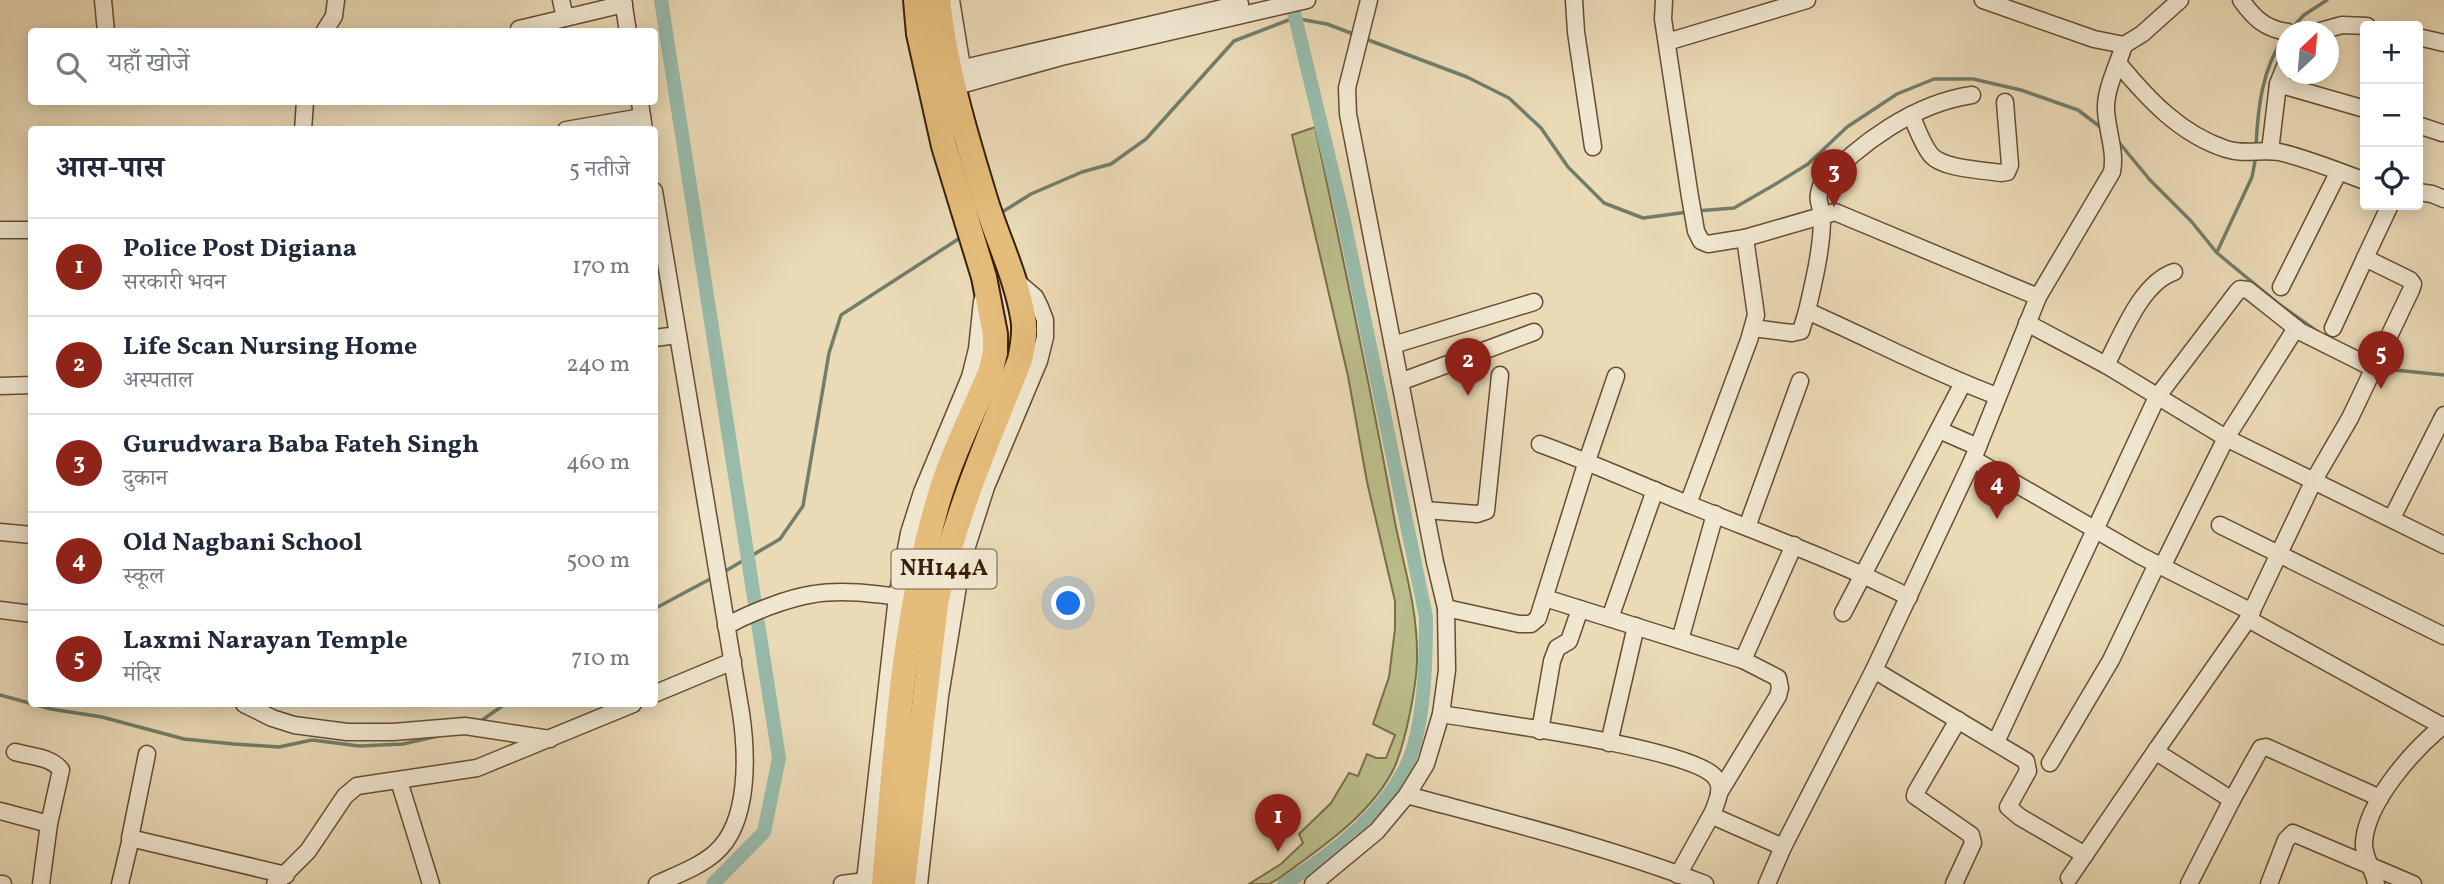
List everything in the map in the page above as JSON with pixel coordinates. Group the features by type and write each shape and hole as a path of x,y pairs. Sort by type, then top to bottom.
{"highway":[{"name":"NH144A","path":"916,0 919,34 946,79"},
{"name":"NH144A","path":"903,884 925,602 938,499 990,373 995,353 995,334 974,204 946,79 938,0"},
{"name":"NH144A","path":"871,883 902,692 925,602 942,577 971,482 1020,360 1024,318 1011,273 974,204"}],"street":[{"path":"103,0 106,28"},
{"path":"327,28 332,21 336,0"},
{"path":"561,0 565,18"},
{"path":"951,0 946,79 1061,57 1213,16 1260,0"},
{"path":"1213,16 1307,0"},
{"path":"1574,0 1576,32 1593,147"},
{"path":"1664,0 1663,19 1690,197 1696,231 1701,241 1708,244 1745,238 1835,212 2038,298"},
{"path":"1667,42 1807,0"},
{"path":"1983,0 2094,39 2124,45"},
{"path":"1767,884 1909,597 1975,453 2038,298 2112,172 2114,160 2105,108 2124,45 2142,34 2179,0"},
{"path":"2241,0 2258,21 2276,28"},
{"path":"523,28 624,2 627,28"},
{"path":"1313,884 1377,831 1407,795 1426,764 1441,714 1447,670 1446,608 1348,114 1347,88 1368,4"},
{"path":"2339,26 2360,26"},
{"path":"2423,38 2444,43"},
{"path":"2118,64 2151,101 2178,125 2227,150 2287,154 2360,180"},
{"path":"2260,152 2278,84 2360,108"},
{"path":"1753,328 1801,331 1815,276 1822,215 1817,200 1821,186 1828,178 1874,138 1911,115 1937,103 1972,95"},
{"path":"1911,115 1927,148 1937,160 1951,165 2001,173 2007,172 2010,165 2005,102"},
{"path":"303,126 305,105"},
{"path":"588,126 642,116"},
{"path":"2423,127 2442,133"},
{"path":"2281,286 2338,173"},
{"path":"2423,193 2444,199"},
{"path":"2333,328 2388,210"},
{"path":"657,884 717,852 736,819 744,786 744,732 729,621 717,565 658,215"},
{"path":"0,230 28,230"},
{"path":"1688,504 1753,328 1755,304 1745,238"},
{"path":"2069,878 2250,616 2314,480 2350,418 2413,284 2365,258"},
{"path":"2106,365 2147,291 2157,280 2175,272"},
{"path":"1996,743 2157,397 2240,289 2256,295 2296,328 2376,362"},
{"path":"1393,345 1534,302"},
{"path":"1807,311 1997,396"},
{"path":"2027,323 2106,365 2226,439 2444,545"},
{"path":"2050,763 2111,660 2226,439 2296,328"},
{"path":"1400,382 1534,332"},
{"path":"658,338 678,335"},
{"path":"1425,510 1477,514 1486,511 1489,504 1500,375"},
{"path":"1446,608 1519,624 1531,624 1538,618 1616,376"},
{"path":"1747,527 1800,381"},
{"path":"1843,613 1963,383"},
{"path":"0,386 28,385"},
{"path":"2392,518 2444,415"},
{"path":"1939,430 2095,530 2443,725 2407,762 2381,798 2366,832 2364,843 2368,864 2376,884"},
{"path":"1539,444 1794,545 1864,574 1909,597"},
{"path":"1610,618 1655,490"},
{"path":"1680,640 1715,514"},
{"path":"2220,525 2444,636"},
{"path":"0,532 28,535"},
{"path":"1743,660 1794,545"},
{"path":"729,621 799,597 832,592 925,602 934,739 919,884"},
{"path":"1545,598 1743,660 1779,678 1777,696 1719,793 1713,813 1678,875"},
{"path":"1540,731 1554,654 1557,648 1569,641 1580,609"},
{"path":"0,610 28,614"},
{"path":"1609,743 1636,626"},
{"path":"658,692 733,661"},
{"path":"1874,670 2022,758 2029,765 2025,778 2008,803 2011,810 2085,855"},
{"path":"250,707 294,725 348,732 393,732 465,726 551,739"},
{"path":"131,838 280,879 308,851 352,789 364,784 477,768 627,707"},
{"path":"1441,714 1648,750 1693,764 1715,776 1719,793"},
{"path":"1954,884 1973,839 1916,796 1958,720"},
{"path":"2189,884 2261,748 2266,747 2381,798"},
{"path":"2157,749 2161,755 2232,800"},
{"path":"15,752 51,761 61,770 49,824 41,884"},
{"path":"120,884 147,754"},
{"path":"399,781 431,884"},
{"path":"1407,795 1523,826 1705,884"},
{"path":"0,811 49,824"},
{"path":"1713,813 1727,824 1783,847"},
{"path":"2269,884 2286,839 2293,833 2413,884"},
{"path":"842,884 871,883"}],"green space":[{"path":"1315,127 1411,597 1416,633 1416,678 1399,755 1373,800 1344,829 1278,879 1269,884 1249,884 1281,864 1303,843 1299,834 1331,803 1349,773 1358,776 1367,754 1386,758 1395,735 1373,724 1389,677 1395,629 1395,601 1367,482 1348,376 1292,135"}],"waterway":[{"path":"661,0 779,758 764,832 713,884"},
{"path":"1284,884 1352,835 1381,805 1404,771 1411,755 1420,716 1426,635 1426,617 1343,216 1291,0"},
{"path":"2298,21 2327,0"},
{"path":"999,214 1031,194 1082,172 1111,164 1146,139 1234,41 1294,18 1327,24 1356,35"},
{"path":"1363,38 1467,77 1509,98 1541,128 1568,167 1604,203 1643,218 1688,212"},
{"path":"2256,145 2260,102 2266,75 2276,50"},
{"path":"1696,211 1734,208 1808,164 1847,127 1897,94 1934,79 1973,79 2021,90 2078,110 2103,129"},
{"path":"2117,140 2217,253 2280,305 2318,332"},
{"path":"2217,252 2252,177 2256,156"},
{"path":"722,573 780,539 803,506 829,353 841,315 963,236"},
{"path":"2350,348 2371,358"},
{"path":"2382,363 2395,370 2444,375"},
{"path":"658,607 712,578"},
{"path":"0,695 28,703"},
{"path":"44,707 102,717 184,739 234,744 279,747 312,740 359,746 403,744 438,736"},
{"path":"478,723 501,707"}],"place":[{"name":"Gurudwara Baba Fateh Singh","path":"1834,207"},
{"name":"Laxmi Narayan Temple","path":"2381,389"},
{"name":"Life Scan Nursing Home","path":"1468,396"},
{"name":"Old Nagbani School","path":"1997,519"},
{"name":"Police Post Digiana","path":"1278,852"}]}
